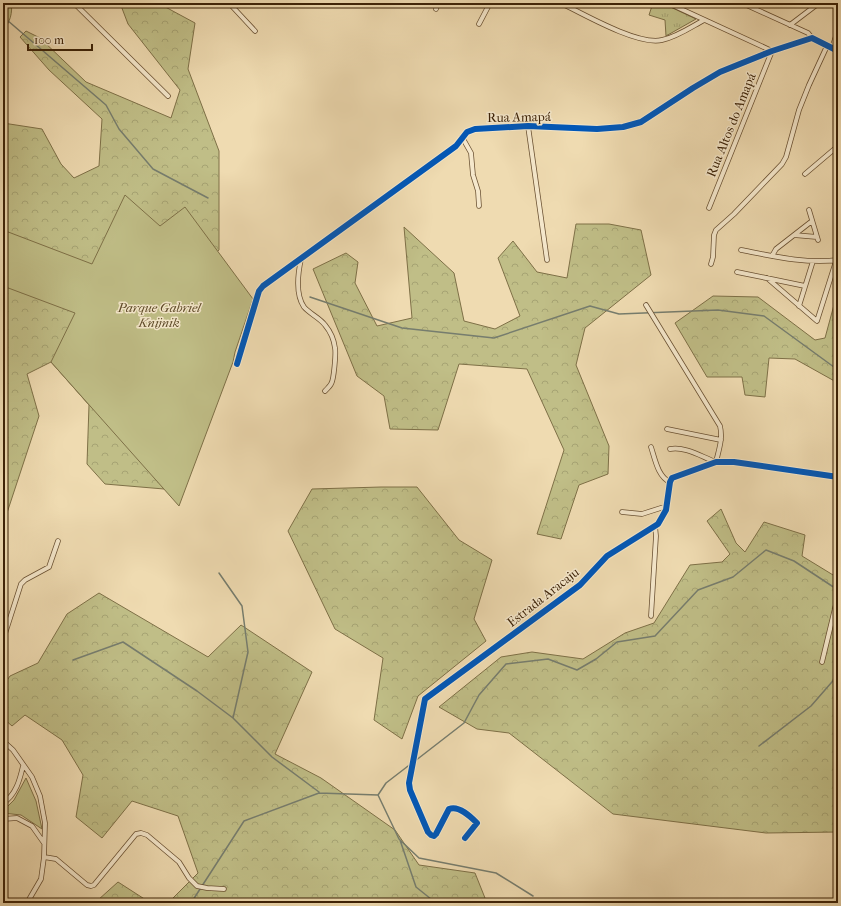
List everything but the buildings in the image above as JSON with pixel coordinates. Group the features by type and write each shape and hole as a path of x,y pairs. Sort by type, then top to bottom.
{"street":[{"path":"74,3 168,96"},
{"path":"229,3 254,31"},
{"path":"436,9 438,3"},
{"path":"479,24 490,3"},
{"path":"561,3 638,39 654,42 676,35 704,20"},
{"path":"668,3 772,51"},
{"path":"742,3 808,33 812,38 838,51"},
{"path":"754,8 760,3"},
{"path":"790,25 819,3"},
{"path":"832,48 836,40 838,30"},
{"name":"Rua Amapá","path":"237,364 259,292 263,286 456,146 467,132 475,129 528,126 597,129 623,127 641,122 720,72 772,51 812,38"},
{"path":"711,264 713,257 714,235 716,230 734,214 782,164 786,157 799,110 827,46"},
{"name":"Rua Altos do Amapá","path":"709,208 772,51"},
{"path":"528,126 547,260"},
{"path":"462,137 471,153 473,175 478,192 479,206"},
{"path":"805,174 838,146"},
{"path":"794,235 818,239 809,210"},
{"path":"772,256 776,249 812,221"},
{"path":"741,250 772,256 813,261 837,260 817,321 767,278"},
{"path":"301,258 298,285 301,300 304,307 325,325 331,335 335,349 334,377 332,384 325,391"},
{"path":"799,306 813,261"},
{"path":"737,272 805,286"},
{"path":"646,304 720,426 722,440 716,462"},
{"path":"667,429 722,440"},
{"path":"651,447 661,474 664,479 670,482 672,478 716,462 734,462 838,477"},
{"path":"670,449 682,449 716,462"},
{"name":"Estrada Aracaju","path":"465,838 478,823 468,815 452,808 449,809 436,834 434,836 431,835 428,832 410,790 409,783 425,700 580,585 607,556 655,526 666,510 670,482"},
{"path":"622,512 642,514 667,506"},
{"path":"650,616 656,536 655,526"},
{"path":"3,640 21,584 25,580 46,570 49,567 58,541"},
{"path":"822,662 838,596"},
{"path":"3,741 12,750 32,777 40,796 45,823 44,857 41,879 27,903"},
{"path":"3,803 8,800 16,789 24,766"},
{"path":"3,819 17,818 32,826 44,843"},
{"path":"44,857 56,859 87,885 91,886 136,834 141,833 147,835 179,862 189,878 197,886 224,890"}],"green space":[{"path":"3,3 11,3 12,10 9,21 3,30"},
{"path":"120,3 158,3 195,23 188,69 219,151 219,250 188,279 164,489 105,484 87,464 89,405 51,362 27,374 39,416 3,525 3,123 42,129 61,164 74,178 99,166 102,119 49,70 20,37 26,31 40,38 86,82 171,118 180,90 128,24"},
{"path":"653,3 662,3 696,19 666,36 665,20 649,15"},
{"name":"Parque Gabriel Knijnik","path":"125,195 160,226 185,207 253,299 233,362 179,506 51,362 75,313 3,286 3,230 92,264"},
{"path":"576,224 609,224 641,230 651,275 585,328 576,365 609,446 608,474 579,485 561,539 537,534 564,450 527,369 459,364 438,430 390,429 384,396 357,376 313,269 346,253 358,262 355,283 377,326 412,318 404,227 454,273 464,321 495,329 520,316 498,258 513,241 537,272 567,278"},
{"path":"838,290 838,383 795,359 769,358 765,397 745,395 742,377 707,377 675,323 713,296 758,297 815,340 825,338"},
{"path":"417,487 459,540 492,560 474,619 486,641 418,696 402,739 374,720 383,658 335,629 288,531 312,489"},
{"path":"721,509 736,543 745,552 764,522 805,535 802,556 838,578 838,832 766,833 613,814 509,733 477,729 439,707 501,657 532,652 583,659 625,633 654,623 690,565 722,562 730,554 707,521"},
{"path":"99,593 208,657 241,625 312,672 275,754 321,778 395,830 419,865 475,873 487,903 168,903 198,873 178,816 132,801 102,838 76,817 83,775 62,740 25,715 12,726 3,718 3,686 10,676 38,663 67,614"},
{"path":"26,778 36,801 42,829 21,815 3,813 3,811 14,800"},
{"path":"118,882 146,900 165,903 99,903 98,900"}],"waterway":[{"path":"3,24 7,20 4,3"},
{"path":"7,20 106,105 119,129 153,169 208,198"},
{"path":"310,297 402,328 494,338 590,306 619,314 718,310 764,316 838,370"},
{"path":"415,761 464,723 479,695 506,664 548,659 577,670 596,659 617,642 655,636 698,590 733,577 766,550 794,561 838,590"},
{"path":"219,573 242,606 248,652 233,718"},
{"path":"73,660 123,642 197,691 233,718 272,757 319,792"},
{"path":"759,746 811,706 838,675"},
{"path":"191,903 244,821 319,793 378,795 386,783 412,763"},
{"path":"378,795 399,839 419,858 496,873 533,896"},
{"path":"400,840 416,887 436,903"}],"cycle path":[{"path":"237,364 259,291 263,286 456,146 467,132 475,129 528,126 597,129 623,127 641,122 720,72 772,51 812,38 838,51"},
{"path":"465,838 477,823 461,810 453,808 449,809 436,834 434,836 431,835 428,832 410,790 409,783 425,699 580,585 607,556 658,524 666,510 670,482 672,478 716,462 734,462 838,477"}]}
